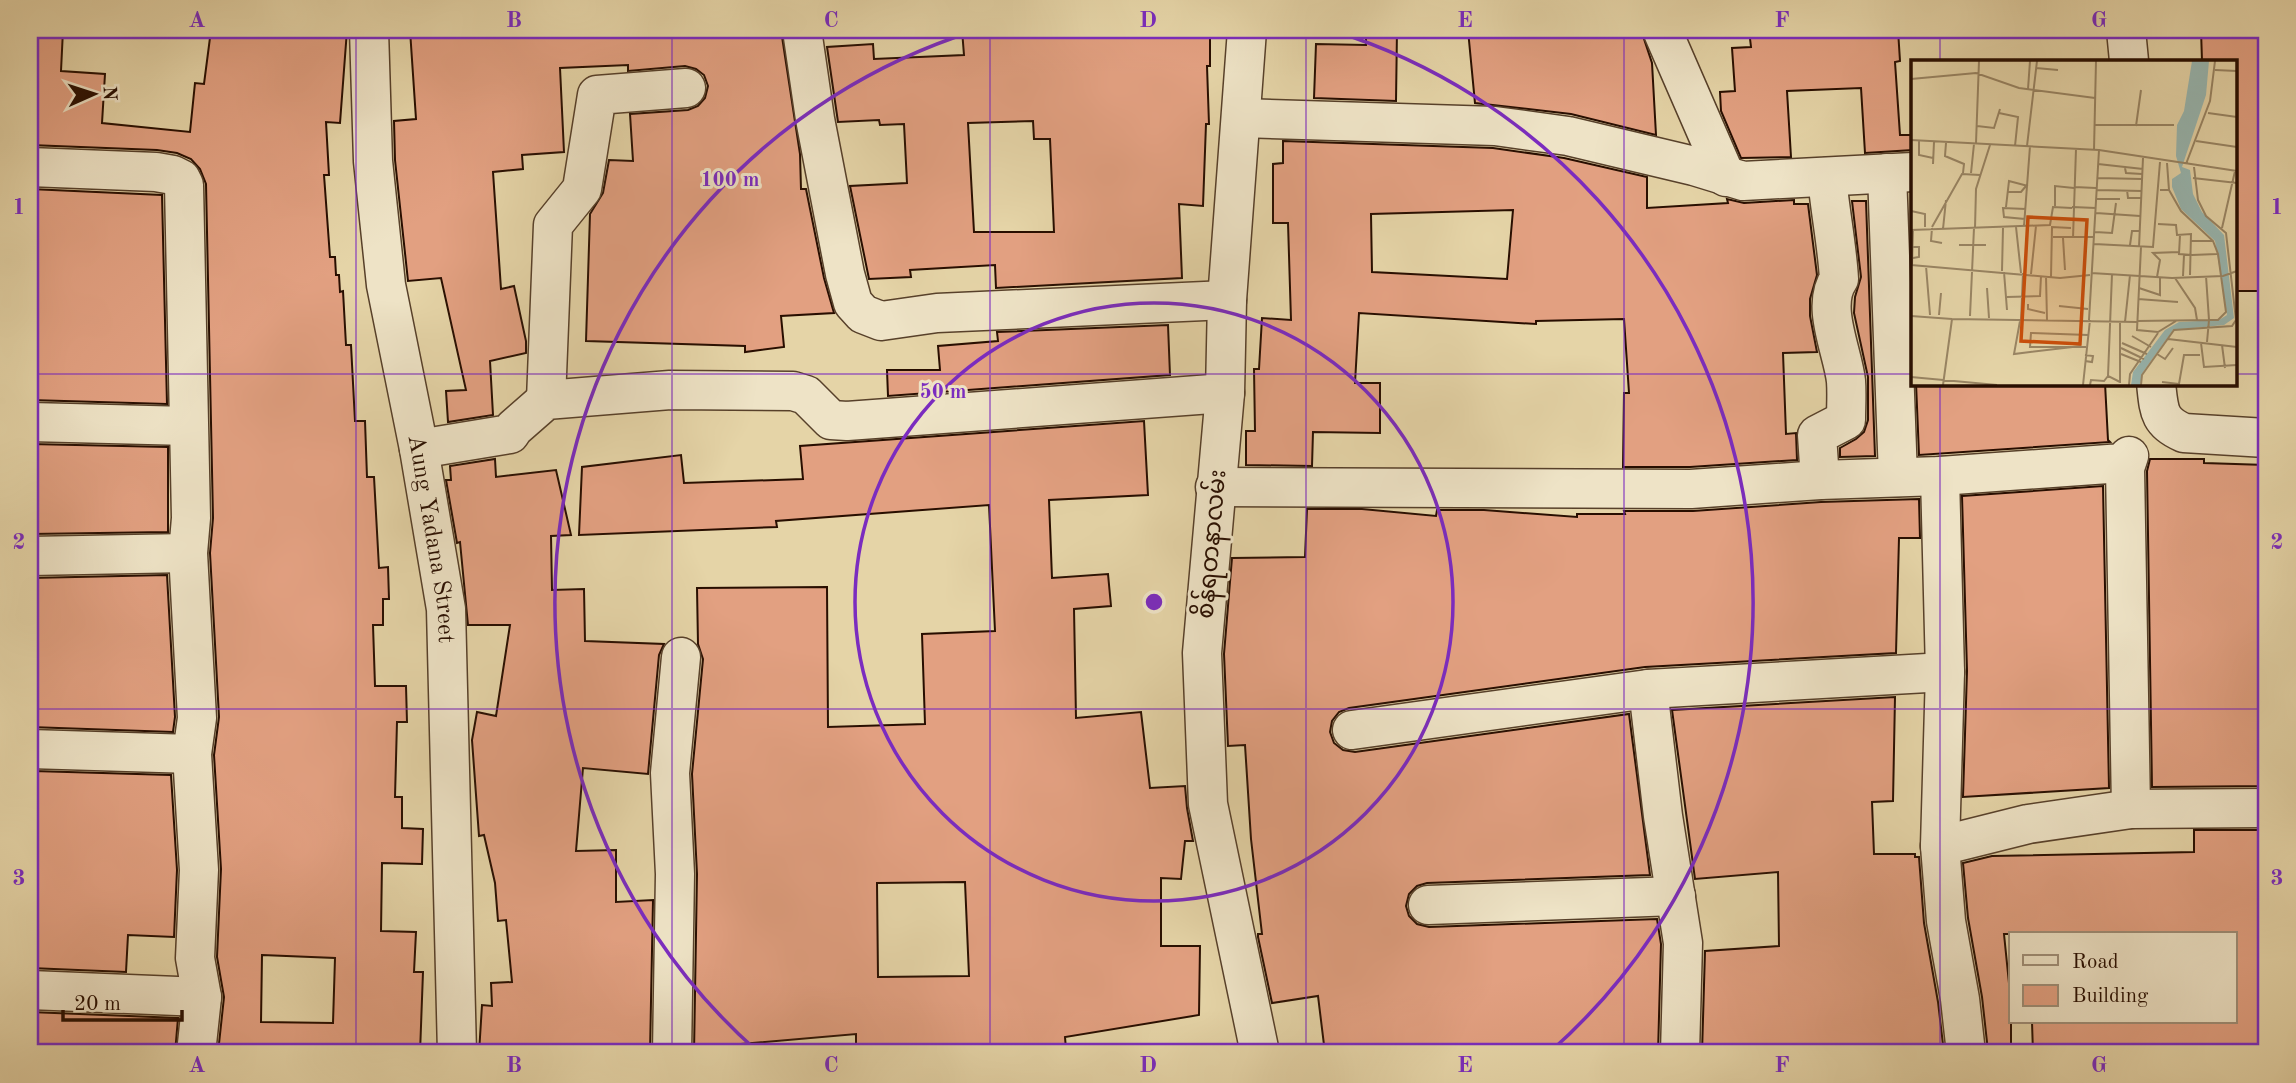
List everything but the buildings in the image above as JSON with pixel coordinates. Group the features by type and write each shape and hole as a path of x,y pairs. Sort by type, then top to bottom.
{"street":[{"name":"Aung Yadana Street","path":"369,30 373,160 386,285 419,449 446,609 457,1053"},
{"path":"802,30 815,119 845,275 853,303 863,314 881,321 937,313 1227,300"},
{"name":"စိန်ရတနာလမ်း","path":"1247,30 1227,300 1225,393 1202,653 1208,804 1260,1053"},
{"path":"1662,30 1726,177"},
{"path":"2126,30 2129,60"},
{"path":"546,400 553,225 582,189 597,96 686,88"},
{"path":"1242,118 1507,128 1568,136 1694,166 1743,181 1900,172 1898,477"},
{"path":"30,167 156,173 173,175 181,179 184,185 191,518 188,553 197,718 192,754 199,870 195,958 202,997 196,1053"},
{"path":"1820,480 1817,435 1846,420 1846,380 1832,316 1833,288 1839,279 1827,177"},
{"path":"2156,385 2162,420 2176,430 2184,433 2266,438"},
{"path":"419,449 510,435 514,428 546,400 670,390 793,391 806,396 831,420 847,421 1225,393"},
{"path":"30,422 188,426"},
{"path":"1215,487 1691,489 1820,480 1940,476 2122,463 2129,456 2176,430"},
{"path":"2129,456 2125,468 2131,809"},
{"path":"1940,476 1945,672 1940,846 1946,921 1960,999 1966,1053"},
{"path":"30,555 188,553"},
{"path":"672,1053 675,874 670,773 681,657"},
{"path":"1352,730 1648,690 1945,672"},
{"path":"1648,690 1663,816 1683,943 1680,1053"},
{"path":"30,748 192,754"},
{"path":"1940,846 2028,824 2131,809 2266,808"},
{"path":"1428,905 1676,896"},
{"path":"30,990 202,997"}]}
